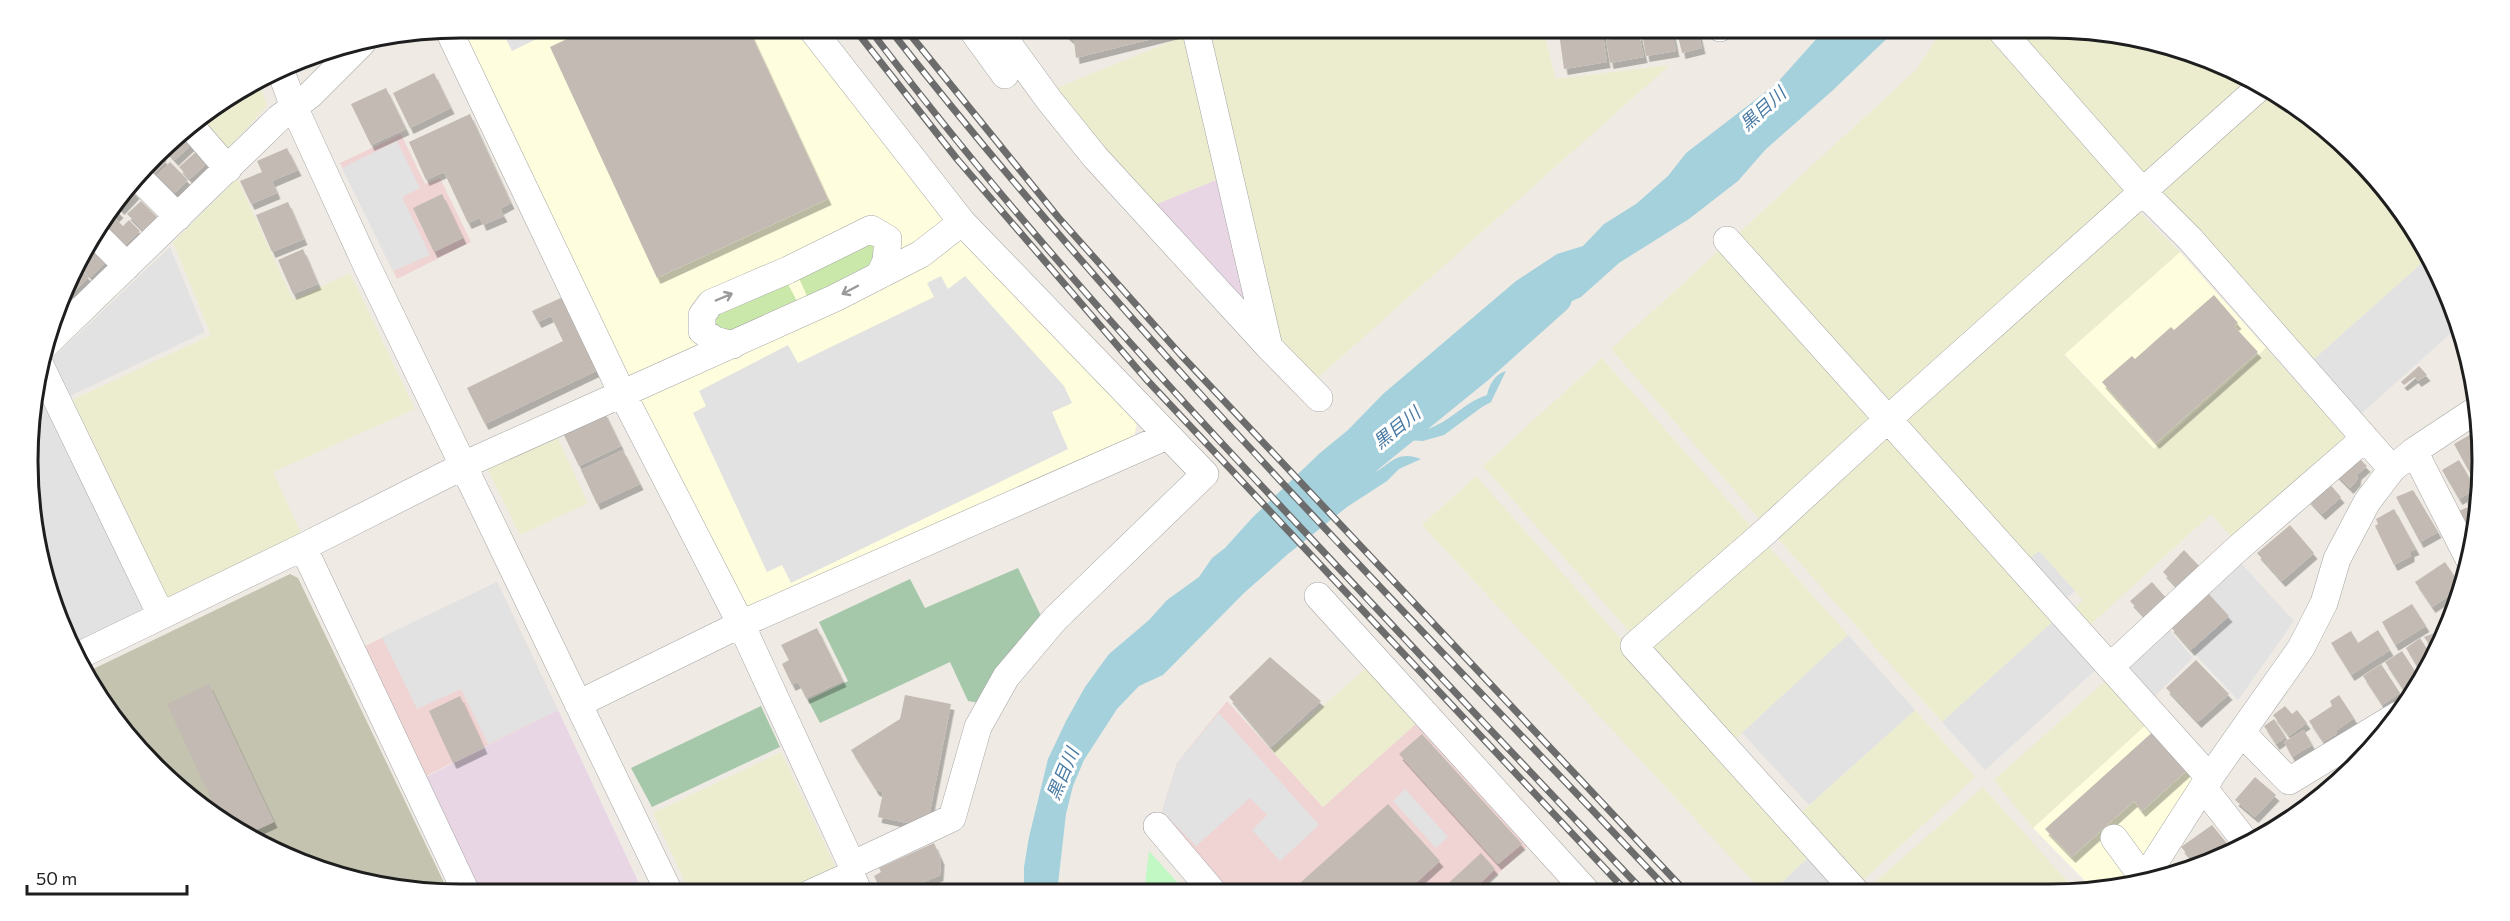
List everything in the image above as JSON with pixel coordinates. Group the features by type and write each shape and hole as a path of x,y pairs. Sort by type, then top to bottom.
{"street":[{"path":"452,38 622,393 741,624 854,878"},
{"path":"819,38 962,222 1205,474 1055,619 1006,677 978,727 952,818 854,878 837,884"},
{"path":"978,38 1005,75"},
{"path":"1004,38 1049,100 1095,157 1269,347 1319,398"},
{"path":"1198,38 1269,347"},
{"path":"2008,38 2144,192 2191,240 2392,469"},
{"path":"57,333 279,118 294,107 353,52"},
{"path":"283,77 294,107 366,264 665,884"},
{"path":"1849,884 1634,646 2255,91"},
{"path":"195,131 228,169"},
{"path":"142,181 178,217"},
{"path":"84,653 303,547 464,465 733,345 921,254 962,222"},
{"path":"687,365 699,346 702,315 711,303 788,270 871,229 905,250 921,254"},
{"path":"100,239 128,266"},
{"path":"880,274 886,261 888,239"},
{"path":"1727,240 2110,667 2206,782 2243,837"},
{"path":"702,331 715,340 733,345"},
{"path":"46,378 161,615"},
{"path":"2149,871 2206,782 2285,673 2312,630 2324,603 2337,559 2367,502 2392,469 2414,451 2470,415"},
{"path":"578,704 741,624 1167,436"},
{"path":"2110,667 2236,550 2365,438"},
{"path":"2414,451 2463,547"},
{"path":"303,547 462,884"},
{"path":"1318,596 1580,884"},
{"path":"2242,733 2289,781 2377,728"},
{"path":"1157,826 1206,884"},
{"path":"2114,838 2140,873"}],"shaded area":[{"path":"466,38 804,38 964,236 1138,417 1133,443 759,609 737,604"},
{"path":"506,38 539,38 512,51"},
{"path":"1180,38 1188,38 1221,178 1154,205 1054,89"},
{"path":"1226,38 1545,38 1556,79 1670,65 1313,382 1280,343 1211,41"},
{"path":"1989,38 2129,196 1887,411 1732,239 1916,70 1936,39"},
{"path":"2017,38 2077,38 2132,46 2185,60 2249,87 2149,179"},
{"path":"261,87 267,106 223,154 200,128"},
{"path":"2260,93 2307,125 2349,161 2385,203 2423,262 2312,361 2154,188"},
{"path":"401,134 425,184 440,178 471,242 397,279 340,163"},
{"path":"397,141 420,188 402,197 430,255 393,271 342,168"},
{"path":"237,178 293,300 350,273 415,409 273,472 302,535 162,601 68,402 211,335 173,242"},
{"path":"1221,178 1254,311 1154,205"},
{"path":"2134,207 2180,252 2064,355 2154,449 2266,348 2348,440 2236,542 2211,514 2086,629 2070,613 2083,600 2039,551 2025,563 1894,419"},
{"path":"170,247 205,332 66,398 49,365 50,361"},
{"path":"1723,247 1877,419 1763,523 1611,349"},
{"path":"2180,252 2266,348 2154,449 2064,354"},
{"path":"2423,262 2452,332 2360,415 2312,361"},
{"path":"941,276 948,289 965,276 1064,386 1072,403 1052,412 1068,449 791,583 782,565 767,572 693,413 706,406 699,391 788,345 798,363 934,297 927,283"},
{"path":"1602,358 1754,530 1634,637 1483,466"},
{"path":"43,392 148,609 78,641 52,570 41,516 38,488 38,433"},
{"path":"1888,428 2058,617 1942,722 1771,531"},
{"path":"556,435 588,503 520,535 487,468"},
{"path":"1476,476 1812,854 1780,884 1755,884 1422,525"},
{"path":"1762,539 1848,635 1729,745 1642,647"},
{"path":"2039,551 2075,591 2061,603 2025,563"},
{"path":"2238,560 2294,621 2238,700 2191,650 2229,616 2205,590"},
{"path":"1018,568 1042,618 980,703 968,701 950,662 820,723 808,700 848,681 819,622 910,579 925,608"},
{"path":"290,574 298,578 444,883 405,880 351,869 299,851 249,827 203,796 161,760 125,718 93,669"},
{"path":"497,582 558,710 422,778 361,648"},
{"path":"497,582 558,710 488,744 461,689 417,709 382,637"},
{"path":"2058,617 2101,665 1985,770 1942,722"},
{"path":"2167,627 2193,658 2150,701 2119,666"},
{"path":"1848,635 1915,710 1809,805 1742,733"},
{"path":"1369,666 1419,721 1323,807 1271,750"},
{"path":"2112,675 2150,721 2033,828 1994,780"},
{"path":"1227,701 1323,807 1419,721 1530,844 1487,884 1222,884 1163,821 1162,811 1177,763"},
{"path":"761,706 780,747 652,807 631,768"},
{"path":"558,710 639,884 472,884 422,779"},
{"path":"1915,710 1975,777 1859,884 1853,884 1795,818"},
{"path":"1219,713 1319,825 1280,861 1252,830 1267,815 1250,798 1196,846 1162,811 1177,763"},
{"path":"2150,721 2198,774 2129,875 2086,882 2033,828"},
{"path":"781,752 837,870 806,884 686,884 653,813"},
{"path":"1983,787 2068,882 2050,884 1873,884"},
{"path":"1405,789 1448,837 1436,848 1393,801"},
{"path":"1812,854 1840,884 1780,884"}],"green space":[{"path":"868,241 879,245 876,264 807,296 798,276"},
{"path":"787,282 797,301 730,332 716,331 714,315"},
{"path":"1149,851 1179,884 1145,884"}],"water":[{"path":"1817,38 1887,38 1766,149 1738,181 1689,219 1619,263 1581,297 1554,309 1527,334 1521,336 1511,328 1501,327 1491,334 1482,349 1443,377 1396,425 1397,429 1419,420 1423,420 1425,430 1434,427 1487,395 1493,380 1506,371 1491,402 1444,435 1423,441 1404,440 1391,445 1383,456 1367,462 1362,475 1377,471 1402,456 1421,459 1399,469 1387,481 1347,507 1288,554 1244,593 1163,675 1139,686 1117,709 1084,760 1073,786 1066,814 1058,884 1024,884 1029,837 1048,759 1085,687 1109,654 1149,620 1167,600 1199,577 1212,558 1225,548 1252,518 1320,453 1348,430 1383,394 1516,281 1557,254 1583,246 1604,224 1636,204 1668,176 1686,153 1776,84"}],"building":[{"path":"569,38 753,38 828,199 657,278 550,47"},
{"path":"1071,38 1156,38 1076,58 1074,41"},
{"path":"1560,38 1604,38 1607,62 1564,69"},
{"path":"1640,38 1644,57 1610,63 1606,40"},
{"path":"1643,38 1673,38 1676,51 1646,56"},
{"path":"1678,38 1700,38 1702,48 1682,53"},
{"path":"434,73 451,108 410,128 393,93"},
{"path":"386,88 406,129 371,145 351,104"},
{"path":"470,114 511,203 500,209 504,216 483,225 480,218 468,223 444,172 426,180 409,142"},
{"path":"188,138 193,143 175,160 169,154"},
{"path":"287,148 298,170 272,181 277,193 251,204 240,181 262,172 257,161"},
{"path":"198,150 208,162 190,179 179,167"},
{"path":"164,158 167,161 148,180 146,178"},
{"path":"170,162 188,180 170,197 153,179"},
{"path":"134,191 136,193 121,209 125,203"},
{"path":"442,194 463,238 434,252 413,208"},
{"path":"141,201 157,217 143,230 127,214"},
{"path":"288,202 304,239 272,252 256,215"},
{"path":"116,219 123,226 129,220 140,231 121,249 105,231"},
{"path":"94,248 107,261 91,277 83,269"},
{"path":"303,249 318,284 293,294 278,260"},
{"path":"82,270 89,277 72,294"},
{"path":"2214,295 2238,323 2234,326 2258,352 2156,443 2102,382 2132,356 2135,359 2171,327 2174,330"},
{"path":"563,297 598,370 485,424 467,388 563,341 551,316 538,322 532,311"},
{"path":"2419,366 2427,375 2418,381 2415,377 2404,385 2401,382"},
{"path":"604,411 621,446 579,466 562,431"},
{"path":"2472,434 2472,477 2454,444"},
{"path":"623,450 640,484 597,504 581,470"},
{"path":"2356,455 2367,466 2358,474 2357,480 2350,488 2335,473"},
{"path":"2459,460 2472,482 2472,492 2459,499 2442,470"},
{"path":"2327,481 2341,497 2322,514 2307,498"},
{"path":"2413,490 2438,532 2420,542 2396,497"},
{"path":"2471,500 2469,516 2464,521 2459,511 2468,507 2467,502"},
{"path":"2394,509 2416,549 2411,551 2411,556 2394,565 2375,526 2378,524 2376,519"},
{"path":"2290,525 2314,553 2282,581 2257,553"},
{"path":"2184,550 2202,569 2180,590 2163,572"},
{"path":"2445,562 2456,578 2450,595 2432,607 2415,582"},
{"path":"2152,582 2168,600 2147,619 2130,601"},
{"path":"2208,593 2229,616 2191,650 2170,626"},
{"path":"2412,604 2426,626 2395,645 2382,622"},
{"path":"817,628 843,681 806,698 798,682 792,685 782,664 789,660 781,645"},
{"path":"2378,630 2390,650 2351,675 2331,643 2351,631 2358,643"},
{"path":"2436,633 2430,646 2424,637"},
{"path":"2420,638 2428,650 2418,668 2406,648"},
{"path":"2402,651 2416,672 2404,691 2385,662"},
{"path":"1270,657 1321,701 1271,747 1229,697"},
{"path":"2196,660 2229,694 2198,722 2166,688"},
{"path":"2381,664 2400,693 2382,705 2363,676"},
{"path":"209,684 274,822 256,831 213,804 167,704"},
{"path":"905,695 951,704 928,822 922,826 878,817 883,792 876,790 851,750 900,719"},
{"path":"2339,695 2354,718 2323,742 2309,721 2332,706 2330,701"},
{"path":"460,696 484,748 453,763 429,711"},
{"path":"2285,706 2292,714 2297,710 2307,723 2289,736 2273,715"},
{"path":"2274,719 2286,737 2276,744 2264,726"},
{"path":"2157,728 2192,766 2142,811 2134,801 2072,857 2045,829"},
{"path":"2304,730 2312,745 2292,757 2284,742"},
{"path":"1422,734 1522,844 1498,864 1399,754"},
{"path":"2255,777 2276,795 2255,817 2235,800"},
{"path":"1388,804 1440,861 1415,884 1299,884"},
{"path":"2212,825 2227,844 2191,859 2181,847"},
{"path":"934,843 941,859 940,875 920,884 878,884 874,876 881,872 879,868"},
{"path":"1481,853 1495,869 1479,884 1448,884"}],"waterway":[{"name":"黒目川","path":"1355,463 1477,364 1553,296"}],"railway":[{"path":"862,38 957,159 1146,379 1619,884"},
{"path":"877,38 974,162 1143,357 1636,884"},
{"path":"897,38 1073,251 1170,360 1268,468 1662,884"},
{"path":"913,38 1058,217 1181,355 1678,884"}]}
